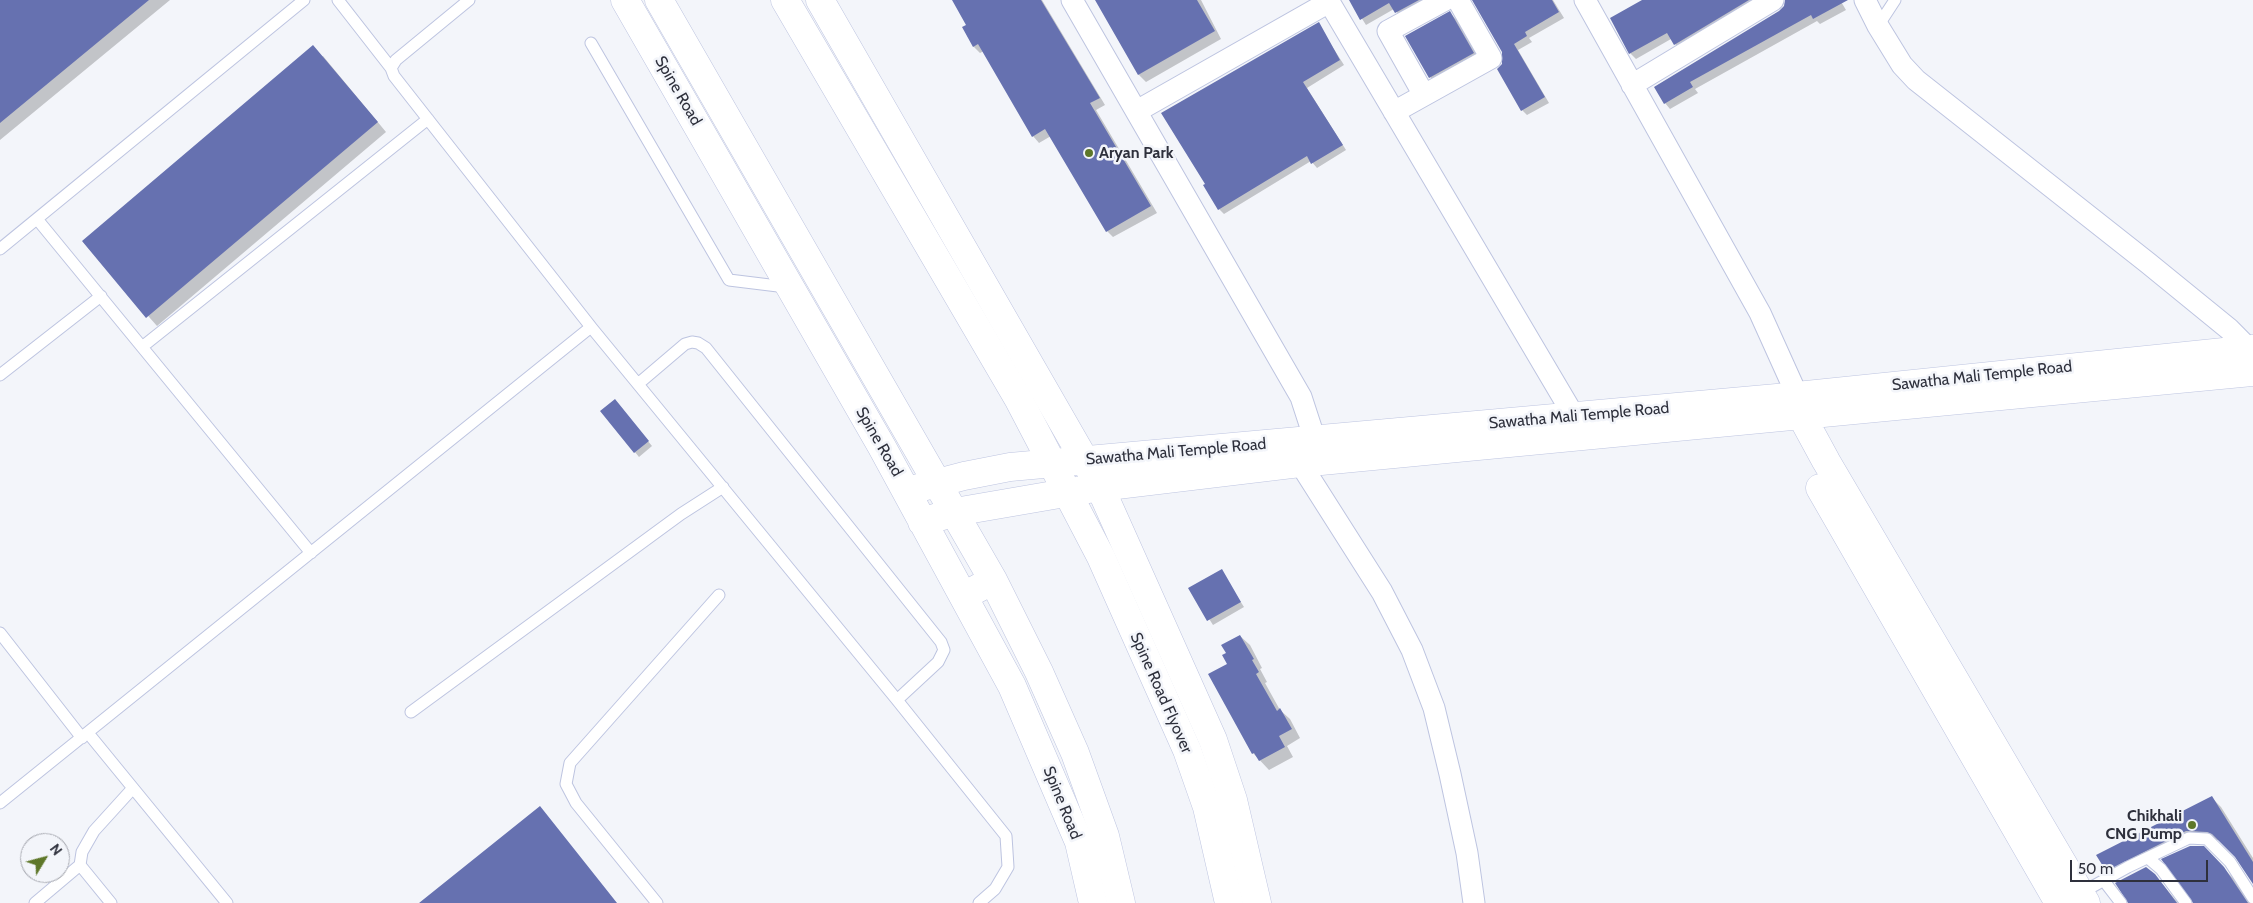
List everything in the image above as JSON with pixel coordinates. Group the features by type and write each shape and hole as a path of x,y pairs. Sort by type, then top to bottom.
{"street":[{"name":"Spine Road","path":"625,0 907,491 1012,686 1048,766 1078,842 1093,903"},
{"name":"Spine Road","path":"659,0 955,512"},
{"path":"785,0 1019,400 1067,492"},
{"path":"820,0 1100,487 1212,740 1233,800 1257,903"},
{"path":"1072,0 1301,397 1315,440"},
{"path":"1424,95 1388,31 1445,0"},
{"path":"1394,112 1491,58 1458,0"},
{"path":"1632,85 1773,0"},
{"path":"1865,0 1878,26 1902,65 1916,80 2148,263 2228,329 2252,357"},
{"path":"1137,111 1328,1 1574,416"},
{"path":"1590,2 1632,85 1760,313 1789,406 2073,901"},
{"name":"Sawatha Mali Temple Road","path":"922,522 955,512 1100,487 1789,406 2252,357"},
{"name":"Sawatha Mali Temple Road","path":"907,491 1010,467 1085,459 1138,457 1574,416 1789,406"},
{"path":"1300,463 1382,592 1412,650 1434,708 1467,853 1474,903"},
{"name":"Spine Road Flyover","path":"1067,492 1100,557 1187,750 1204,799 1229,903"},
{"path":"955,512 993,580 1075,753 1105,836 1121,903"},
{"path":"964,596 993,580"}],"lane":[{"path":"0,250 304,0"},
{"path":"338,0 391,68 394,76 591,327 1006,836 1008,867 995,889 979,903"},
{"path":"391,68 396,60 469,0"},
{"path":"1878,26 1895,0"},
{"path":"591,43 729,280 791,287"},
{"path":"142,347 428,119"},
{"path":"37,219 311,552"},
{"path":"0,375 100,296"},
{"path":"0,804 591,327"},
{"path":"638,384 686,344 698,343 712,356 941,642 944,650 938,662 897,700"},
{"path":"411,712 681,514 723,487"},
{"path":"657,903 576,803 566,784 570,763 719,595"},
{"path":"0,633 85,735 133,788 227,903"},
{"path":"35,903 80,865 82,852 94,831 133,788"},
{"path":"2073,901 2104,881 2189,838 2207,839 2230,862 2253,898"},
{"path":"2148,858 2160,869 2186,903"},
{"path":"80,865 111,903"},
{"path":"2104,881 2121,903"}],"building":[{"path":"0,0 149,0 0,123"},
{"path":"952,0 1041,0 1100,98 1090,103 1151,206 1106,232 1045,129 1032,137 978,44 973,47 962,27 966,25"},
{"path":"1095,0 1197,0 1215,31 1138,75"},
{"path":"1349,0 1419,0 1395,13 1389,3 1360,20"},
{"path":"1472,0 1552,0 1559,12 1525,32 1527,36 1514,44 1545,97 1521,111 1497,69 1502,64 1502,52"},
{"path":"1642,0 1749,0 1674,45 1667,33 1629,54 1610,18"},
{"path":"1785,0 1848,0 1813,19 1811,15 1690,82 1693,87 1664,104 1654,87 1779,11 1784,6"},
{"path":"1450,11 1474,53 1429,78 1405,36"},
{"path":"1319,22 1340,60 1303,82 1343,145 1311,164 1307,156 1218,210 1203,185 1205,184 1161,113"},
{"path":"313,45 378,122 146,318 82,241"},
{"path":"615,399 649,441 634,453 600,411"},
{"path":"1222,569 1241,602 1207,621 1188,588"},
{"path":"1240,635 1254,659 1252,660 1259,672 1256,674 1277,711 1280,708 1292,729 1279,736 1285,747 1259,761 1254,753 1252,754 1208,674 1227,664 1222,655 1226,653 1221,645"},
{"path":"2212,796 2253,862 2253,884 2235,857 2212,834 2207,832 2186,831 2106,871 2096,855"},
{"path":"540,806 617,903 419,903"},
{"path":"2190,846 2204,846 2224,867 2248,903 2193,903 2161,859"},
{"path":"2146,867 2155,874 2177,903 2128,903 2115,883"}],"place":[{"name":"Aryan Park","path":"1089,153"},
{"name":"Chikhali CNG Pump","path":"2192,825"}]}
